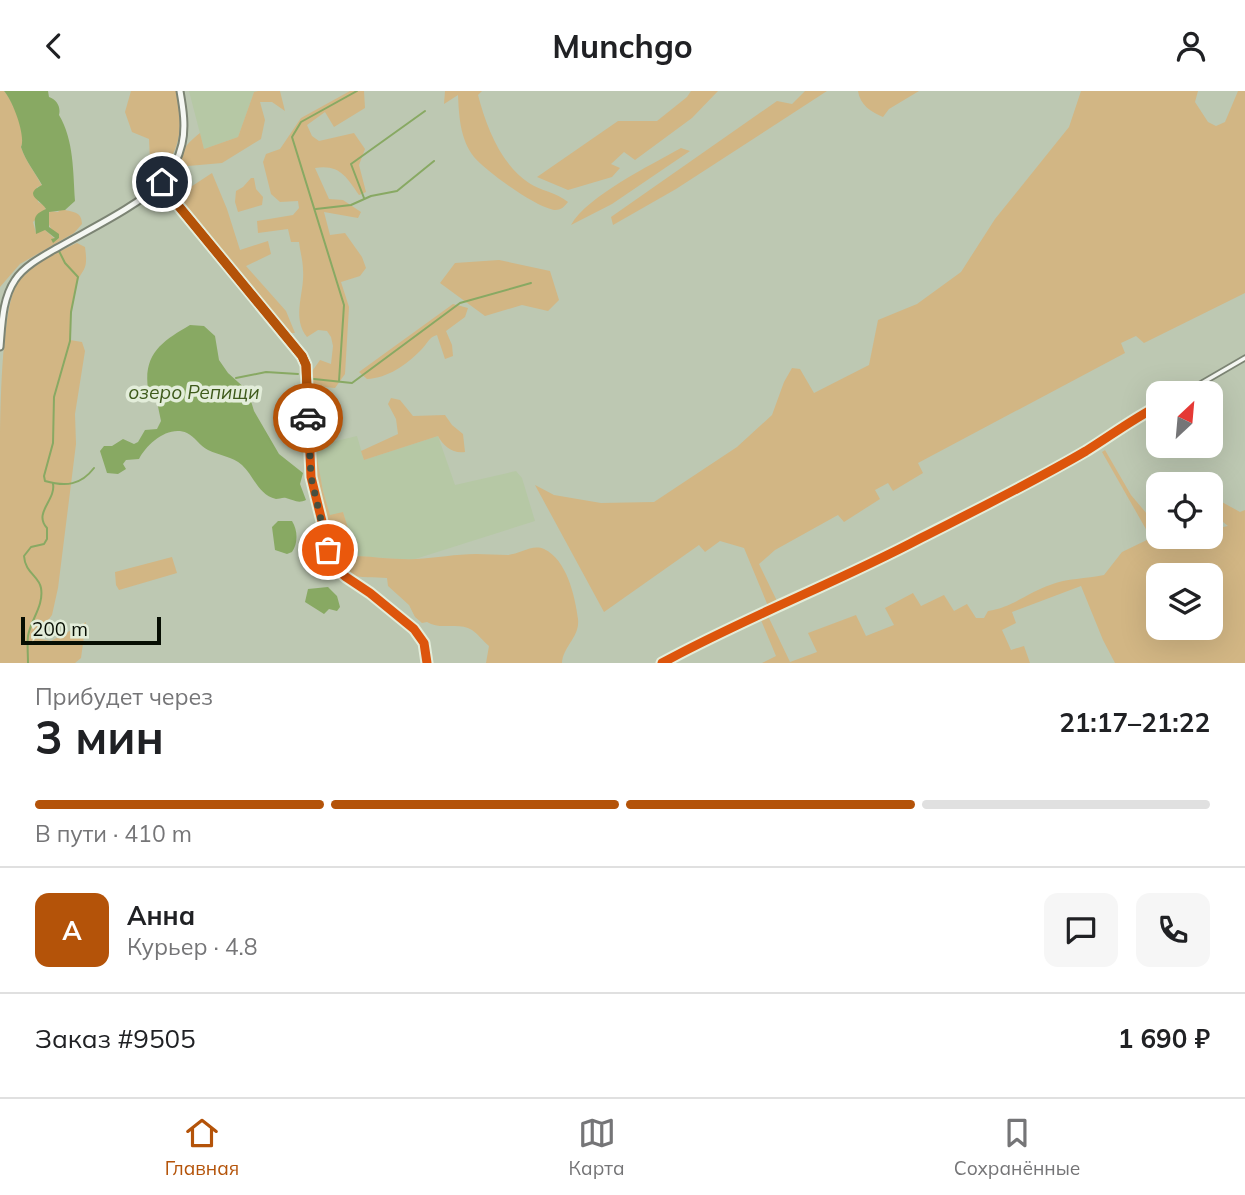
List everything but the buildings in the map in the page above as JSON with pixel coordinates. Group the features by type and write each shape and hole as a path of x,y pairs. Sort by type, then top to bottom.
{"main road":[{"path":"0,347 8,291 19,274 43,256 162,182 175,163 183,142 180,91"}],"street":[{"path":"162,182 172,198 302,356 306,365 311,477 333,566 414,629 424,643 427,663"},
{"path":"1205,381 1245,358"},
{"path":"662,663 717,634 918,540 1087,450 1146,412"}],"shaded area":[{"path":"0,91 4,91 8,96 15,110 21,126 21,147 42,186 37,187 38,202 44,205 46,210 33,222 36,233 44,229 55,239 59,239 48,222 50,211 58,212 61,209 76,213 82,224 74,233 20,264 0,287"},
{"path":"131,91 176,91 180,130 176,148 166,166 150,160 149,139 132,132 125,112"},
{"path":"189,91 258,91 254,92 238,137 204,149"},
{"path":"280,91 285,111 272,102 260,102 265,120 261,139 222,163 188,166 173,176 182,152 200,133 204,149 238,137 254,92"},
{"path":"350,91 364,91 365,108 334,127 325,112 307,125 312,136 319,141 354,133 365,149 359,165 366,192 359,195 341,173 330,168 315,168 329,199 343,200 361,212 358,218 324,212 330,235 345,233 362,257 366,268 360,276 341,282 349,307 345,374 335,388 313,386 309,381 320,360 331,364 333,346 327,331 318,330 307,337 302,329 299,313 303,270 299,242 291,242 288,229 258,233 257,221 293,215 299,208 298,201 280,202 271,194 263,162 266,154 280,149 301,118"},
{"path":"445,91 482,91 478,95 485,119 510,166 529,183 568,202 561,209 547,208 512,188 480,163 469,150 463,135 458,95 444,104"},
{"path":"691,91 718,91 692,118 635,160 624,152 611,164 620,168 612,177 568,190 537,177 618,121 657,121"},
{"path":"805,91 827,91 676,189 613,225 611,217 777,101 792,104"},
{"path":"858,91 919,91 889,109 883,117 867,107"},
{"path":"1081,91 1198,91 1195,102 1208,122 1216,126 1225,122 1238,91 1245,91 1245,293 1144,343 1136,336 1121,343 1125,353 918,463 923,473 893,491 888,483 875,490 880,499 844,522 838,515 775,550 759,564 777,601 768,606 744,548 720,541 705,552 699,545 604,612 535,485 554,495 601,503 654,502 737,447 772,415 792,368 800,369 814,393 869,365 878,320 917,304 961,272 995,219 1069,127"},
{"path":"681,148 690,151 612,204 571,225 579,214 605,192"},
{"path":"212,173 240,250 268,241 271,254 246,266 286,311 295,333 288,333 183,203 180,194"},
{"path":"254,178 256,189 263,197 262,205 238,212 236,191"},
{"path":"77,243 85,247 86,262 75,289 71,320 70,340 82,342 85,351 75,414 76,444 58,588 52,615 37,635 31,637 51,641 86,622 81,658 75,663 0,663 0,428 7,322 16,285 28,271 43,260"},
{"path":"499,260 550,271 559,300 548,311 522,305 485,316 440,283 455,263"},
{"path":"453,304 468,308 465,317 446,331 453,356 445,359 437,335 396,370 367,379 359,372"},
{"path":"391,398 400,400 413,416 445,415 463,434 465,452 456,452 449,448 438,436 364,460 361,451 398,434 396,419 388,404"},
{"path":"357,436 364,460 438,436 455,485 516,471 522,478 535,521 412,560 357,556 343,512 330,516 315,446"},
{"path":"315,446 330,515 343,512 357,556 409,559 468,554 508,555 535,548 552,554 559,561 568,580 578,619 576,631 562,663 486,663 489,646 472,630 461,626 422,623 415,617 409,605 388,586 387,578 353,576 341,568 327,537 322,517 311,448"},
{"path":"1105,450 1131,495 1146,513 1146,529 1102,452"},
{"path":"1223,503 1240,512 1245,510 1245,663 1115,663 1081,586 1012,612 1016,623 1002,630 1011,650 1024,646 1030,663 762,663 776,656 761,620 768,616 790,662 817,652 808,633 856,615 866,636 894,625 885,608 913,593 921,606 944,595 954,611 967,604 976,618 984,618 988,611 1050,585 1104,575 1122,552 1146,540 1146,549 1223,549 1223,527 1228,526 1223,522"},
{"path":"172,557 177,573 119,590 116,585 115,572"}],"water":[{"path":"4,91 48,91 49,97 59,107 59,115 70,146 75,201 65,210 49,212 49,227 59,234 59,238 53,243 51,239 55,238 45,230 36,234 36,216 46,209 33,192 42,185 23,152 18,119"},
{"name":"озеро Репищи","path":"190,325 204,326 215,336 219,360 228,373 248,391 254,411 279,454 303,473 300,484 306,500 298,502 270,497 238,462 208,450 190,435 180,431 159,437 147,447 139,459 126,460 123,464 126,469 118,474 107,473 100,451 104,446 112,446 123,439 134,444 145,430 157,429 161,421 155,392 148,389 149,366 157,349"},
{"path":"278,521 292,521 295,529 295,545 292,552 287,554 275,550 272,527"},
{"path":"328,587 337,596 340,607 337,611 329,609 324,614 305,602 308,589"}],"waterway":[{"path":"339,381 344,305 292,137 301,122 357,91"},
{"path":"364,198 351,164 425,111"},
{"path":"316,209 351,205 371,196 397,191 434,161"},
{"path":"59,251 65,263 78,277 71,312 70,341 54,397 53,443 45,481 72,483 84,478 94,468"},
{"path":"314,379 352,383 460,303 531,283"},
{"path":"236,378 266,372 298,374"},
{"path":"28,663 28,636 39,607 41,588 24,556 31,547 44,544 47,539 47,528 42,517 53,484"}],"cycle path":[{"path":"162,182 172,198 302,356 306,365 311,477 333,566 414,629 424,643 427,663"},
{"path":"662,663 1004,496 1086,451 1146,413"}],"way so far":[{"path":"308,418 311,477 328,550"}],"route":[{"path":"162,182 172,198 302,356 306,365 308,418"}]}
